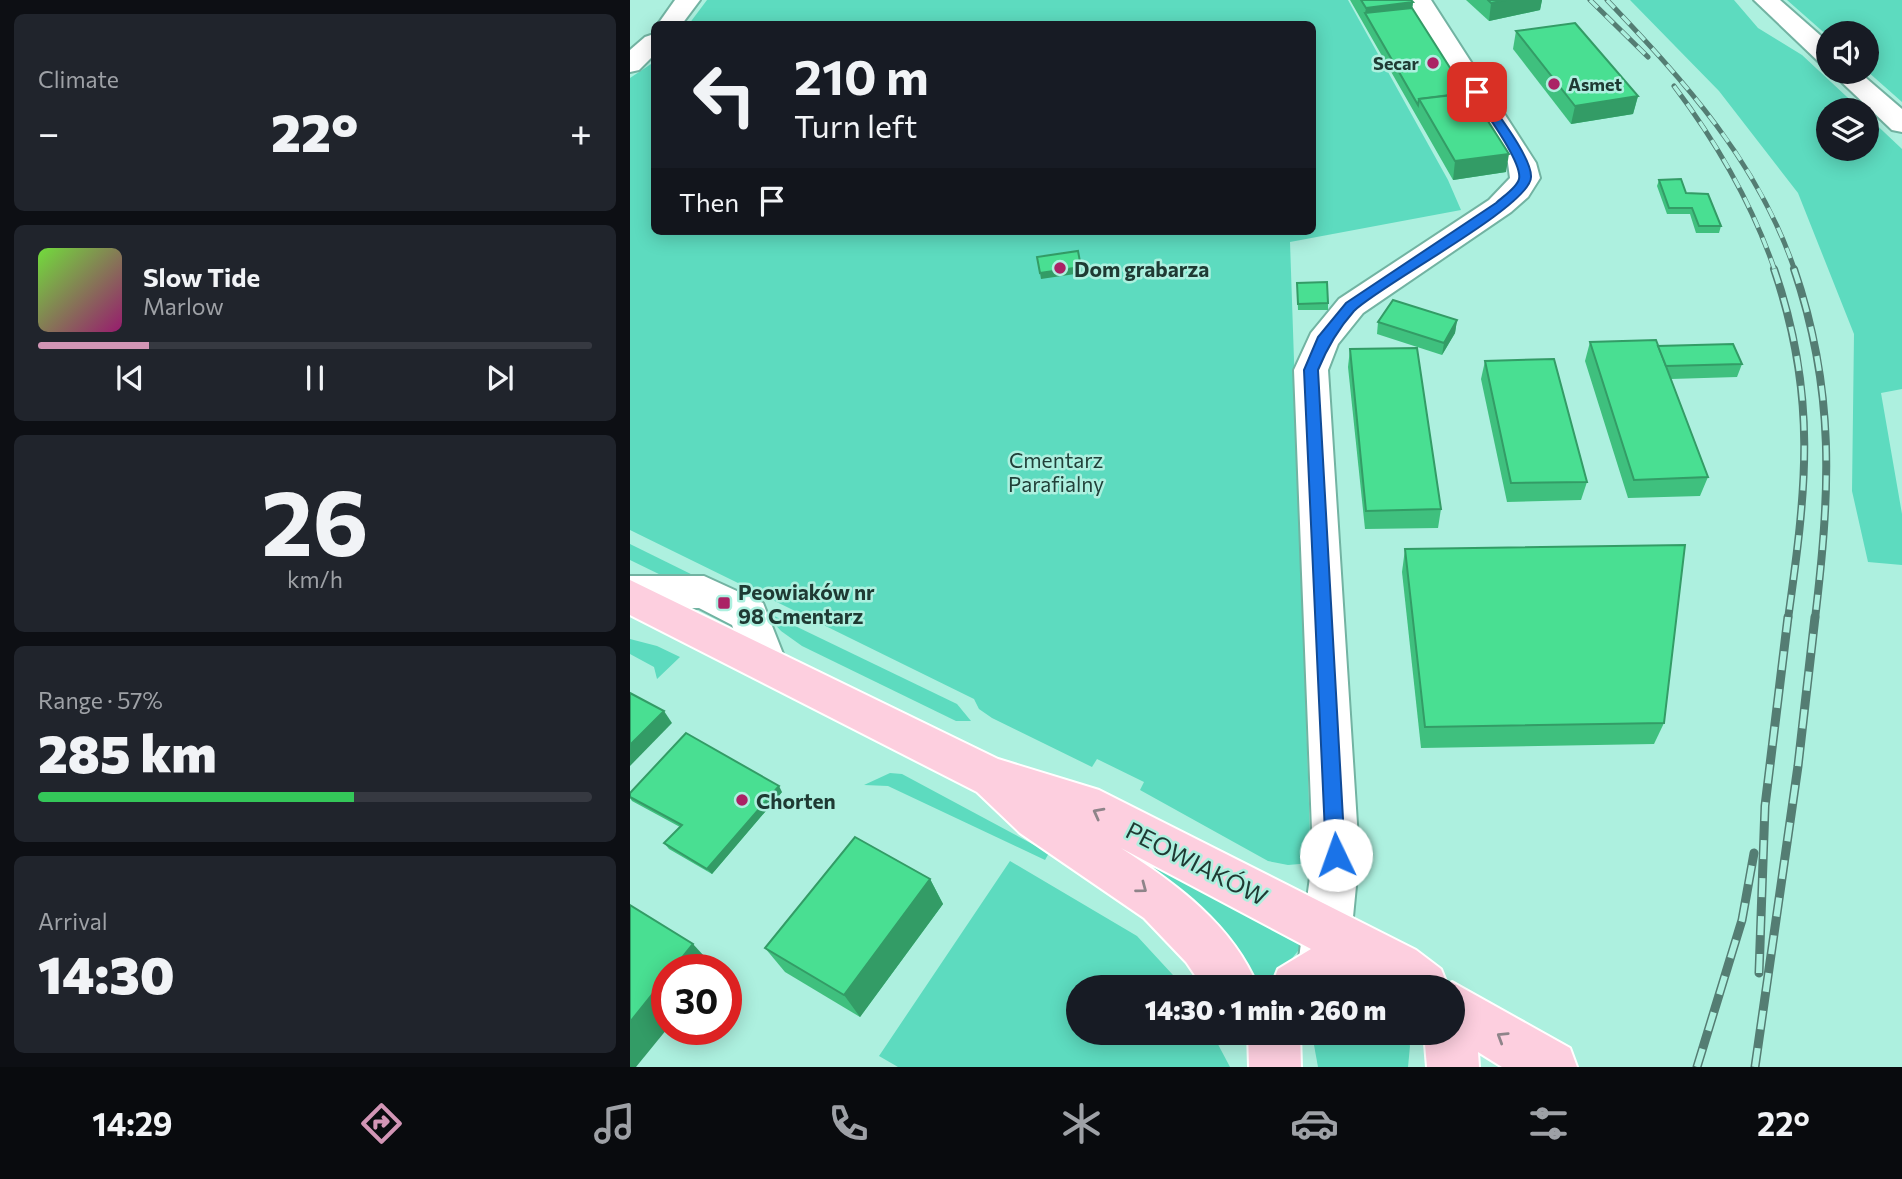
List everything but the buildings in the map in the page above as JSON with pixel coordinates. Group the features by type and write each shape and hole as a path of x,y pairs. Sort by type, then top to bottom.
{"main road":[{"name":"PEOWIAKÓW","path":"638,604 766,664 988,776 1083,805 1316,961"},
{"name":"PEOWIAKÓW","path":"988,776 1036,818 1161,902 1203,945 1224,975"},
{"path":"1316,961 1360,959 1402,975"},
{"path":"1465,1015 1551,1067"},
{"path":"1451,1045 1453,1067"}],"street":[{"path":"672,21 688,0"},
{"path":"1316,961 1336,855 1311,370 1323,341 1351,306 1500,206 1518,191 1525,178 1522,163 1419,0"},
{"path":"1766,0 1816,45"},
{"path":"630,64 651,45"},
{"path":"1857,84 1902,124"}],"green space":[{"name":"Cmentarz Parafialny","path":"707,0 1348,0 1448,180 1461,210 1290,242 1311,863 1288,865 1268,861 1140,790 1144,782 1097,759 1092,767 992,718 979,709 974,699 630,530 630,78 651,64 651,235 1316,235 1316,21 691,21"},
{"path":"1630,0 1734,0 1758,28 1802,55 1816,68 1816,84 1833,84 1848,98 1816,98 1816,161 1879,161 1879,127 1902,149 1902,389 1881,393 1902,514 1902,565 1868,562 1852,491 1854,334 1798,193 1719,91"},
{"path":"1787,0 1902,0 1902,102 1879,82 1879,21 1816,21 1816,26"},
{"path":"630,544 705,581 665,577 630,560"},
{"path":"762,610 957,704 971,721 956,721 802,646 781,631"},
{"path":"630,639 657,646 680,657 657,679 654,667 630,654"},
{"path":"890,773 902,774 1049,853 1045,860 888,786 864,785"},
{"path":"1110,835 1299,932 1302,946 1279,975 1251,975 1237,953 1105,841"},
{"path":"1010,861 1137,936 1173,975 1066,975 1066,1045 1218,1045 1230,1067 898,1067 879,1056"},
{"path":"1314,1045 1410,1046 1408,1067 1318,1067"}],"railway":[{"path":"1590,0 1648,57"},
{"path":"1607,0 1691,93 1740,159 1761,194 1795,271"},
{"path":"1674,86 1705,129 1732,174 1756,221 1775,271"},
{"path":"1774,269 1788,315 1803,402 1803,485 1788,619"},
{"path":"1794,269 1808,314 1817,358 1826,443 1824,528 1815,619"},
{"path":"1759,973 1765,806 1788,617"},
{"path":"1755,1067 1798,766 1815,617"},
{"path":"1697,1067 1742,920 1754,853"}],"place":[{"name":"Secar","path":"1433,63"},
{"name":"Asmet","path":"1554,84"},
{"name":"Dom grabarza","path":"1060,268"},
{"name":"Peowiaków nr 98 Cmentarz","path":"724,603"},
{"name":"Chorten","path":"742,800"}],"route":[{"path":"1336,855 1314,470 1311,370 1317,352 1331,328 1351,306 1500,206 1522,185 1525,178 1522,163 1477,92"}]}
